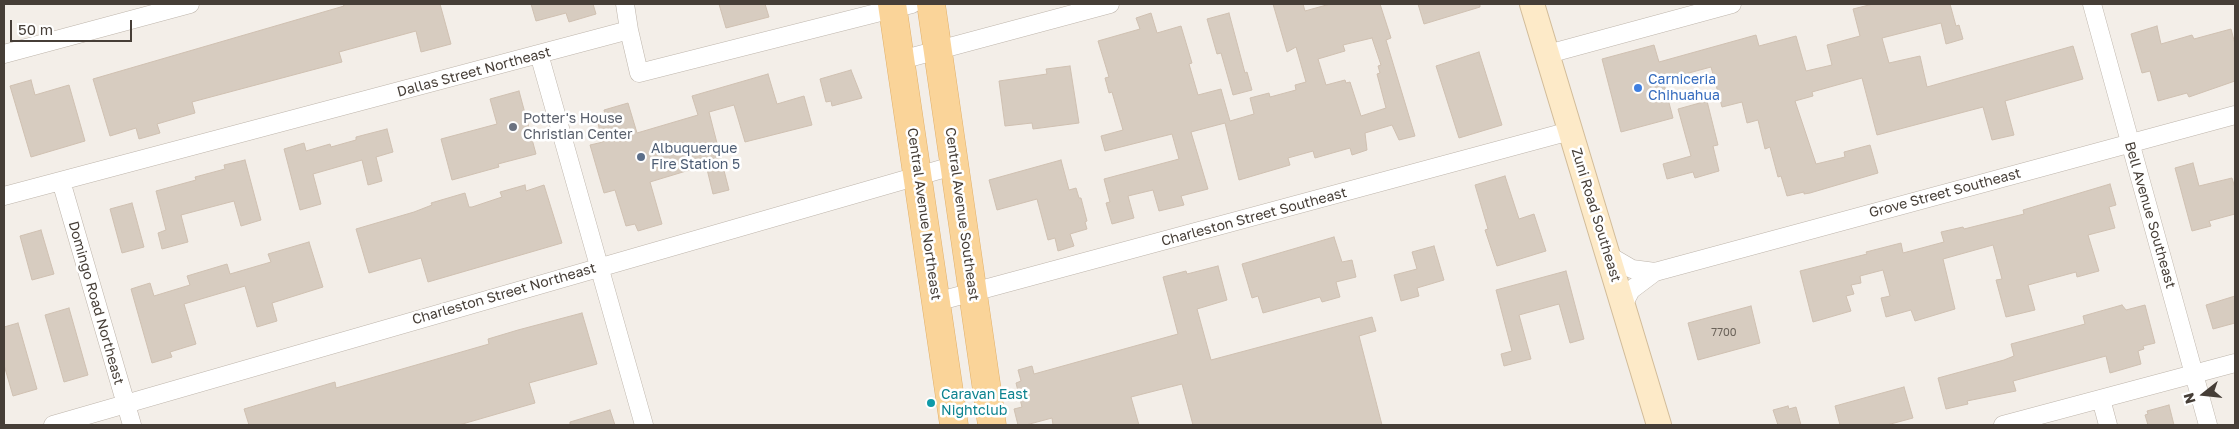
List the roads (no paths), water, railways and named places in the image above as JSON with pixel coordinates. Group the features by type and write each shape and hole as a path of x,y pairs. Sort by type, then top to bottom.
{"main road":[{"name":"Central Avenue Southeast","path":"931,4 956,165 992,425"},
{"name":"Central Avenue Northeast","path":"899,5 901,60 954,425"}],"street":[{"path":"4,54 190,4"},
{"path":"625,4 628,30 639,73 899,5"},
{"path":"901,60 1110,4"},
{"name":"Zuni Road Southeast","path":"1532,4 1660,425"},
{"path":"1548,54 1732,4"},
{"name":"Bell Avenue Southeast","path":"2092,4 2208,425"},
{"name":"Dallas Street Northeast","path":"4,196 628,30"},
{"path":"539,54 644,425"},
{"name":"Grove Street Southeast","path":"1623,304 1631,290 1654,272 2235,115"},
{"name":"Charleston Street Southeast","path":"936,302 1570,131"},
{"name":"Charleston Street Northeast","path":"53,425 956,165"},
{"name":"Domingo Road Northeast","path":"61,181 132,425"},
{"name":"Grove Street Southeast","path":"1608,255 1632,269 1654,272"},
{"path":"2003,425 2235,363"},
{"path":"2101,399 2108,425"}],"place":[{"name":"Carniceria Chihuahua","path":"1638,88"},
{"name":"Potter's House Christian Center","path":"513,127"},
{"name":"Albuquerque Fire Station 5","path":"641,157"},
{"name":"Caravan East Nightclub","path":"931,403"}]}
